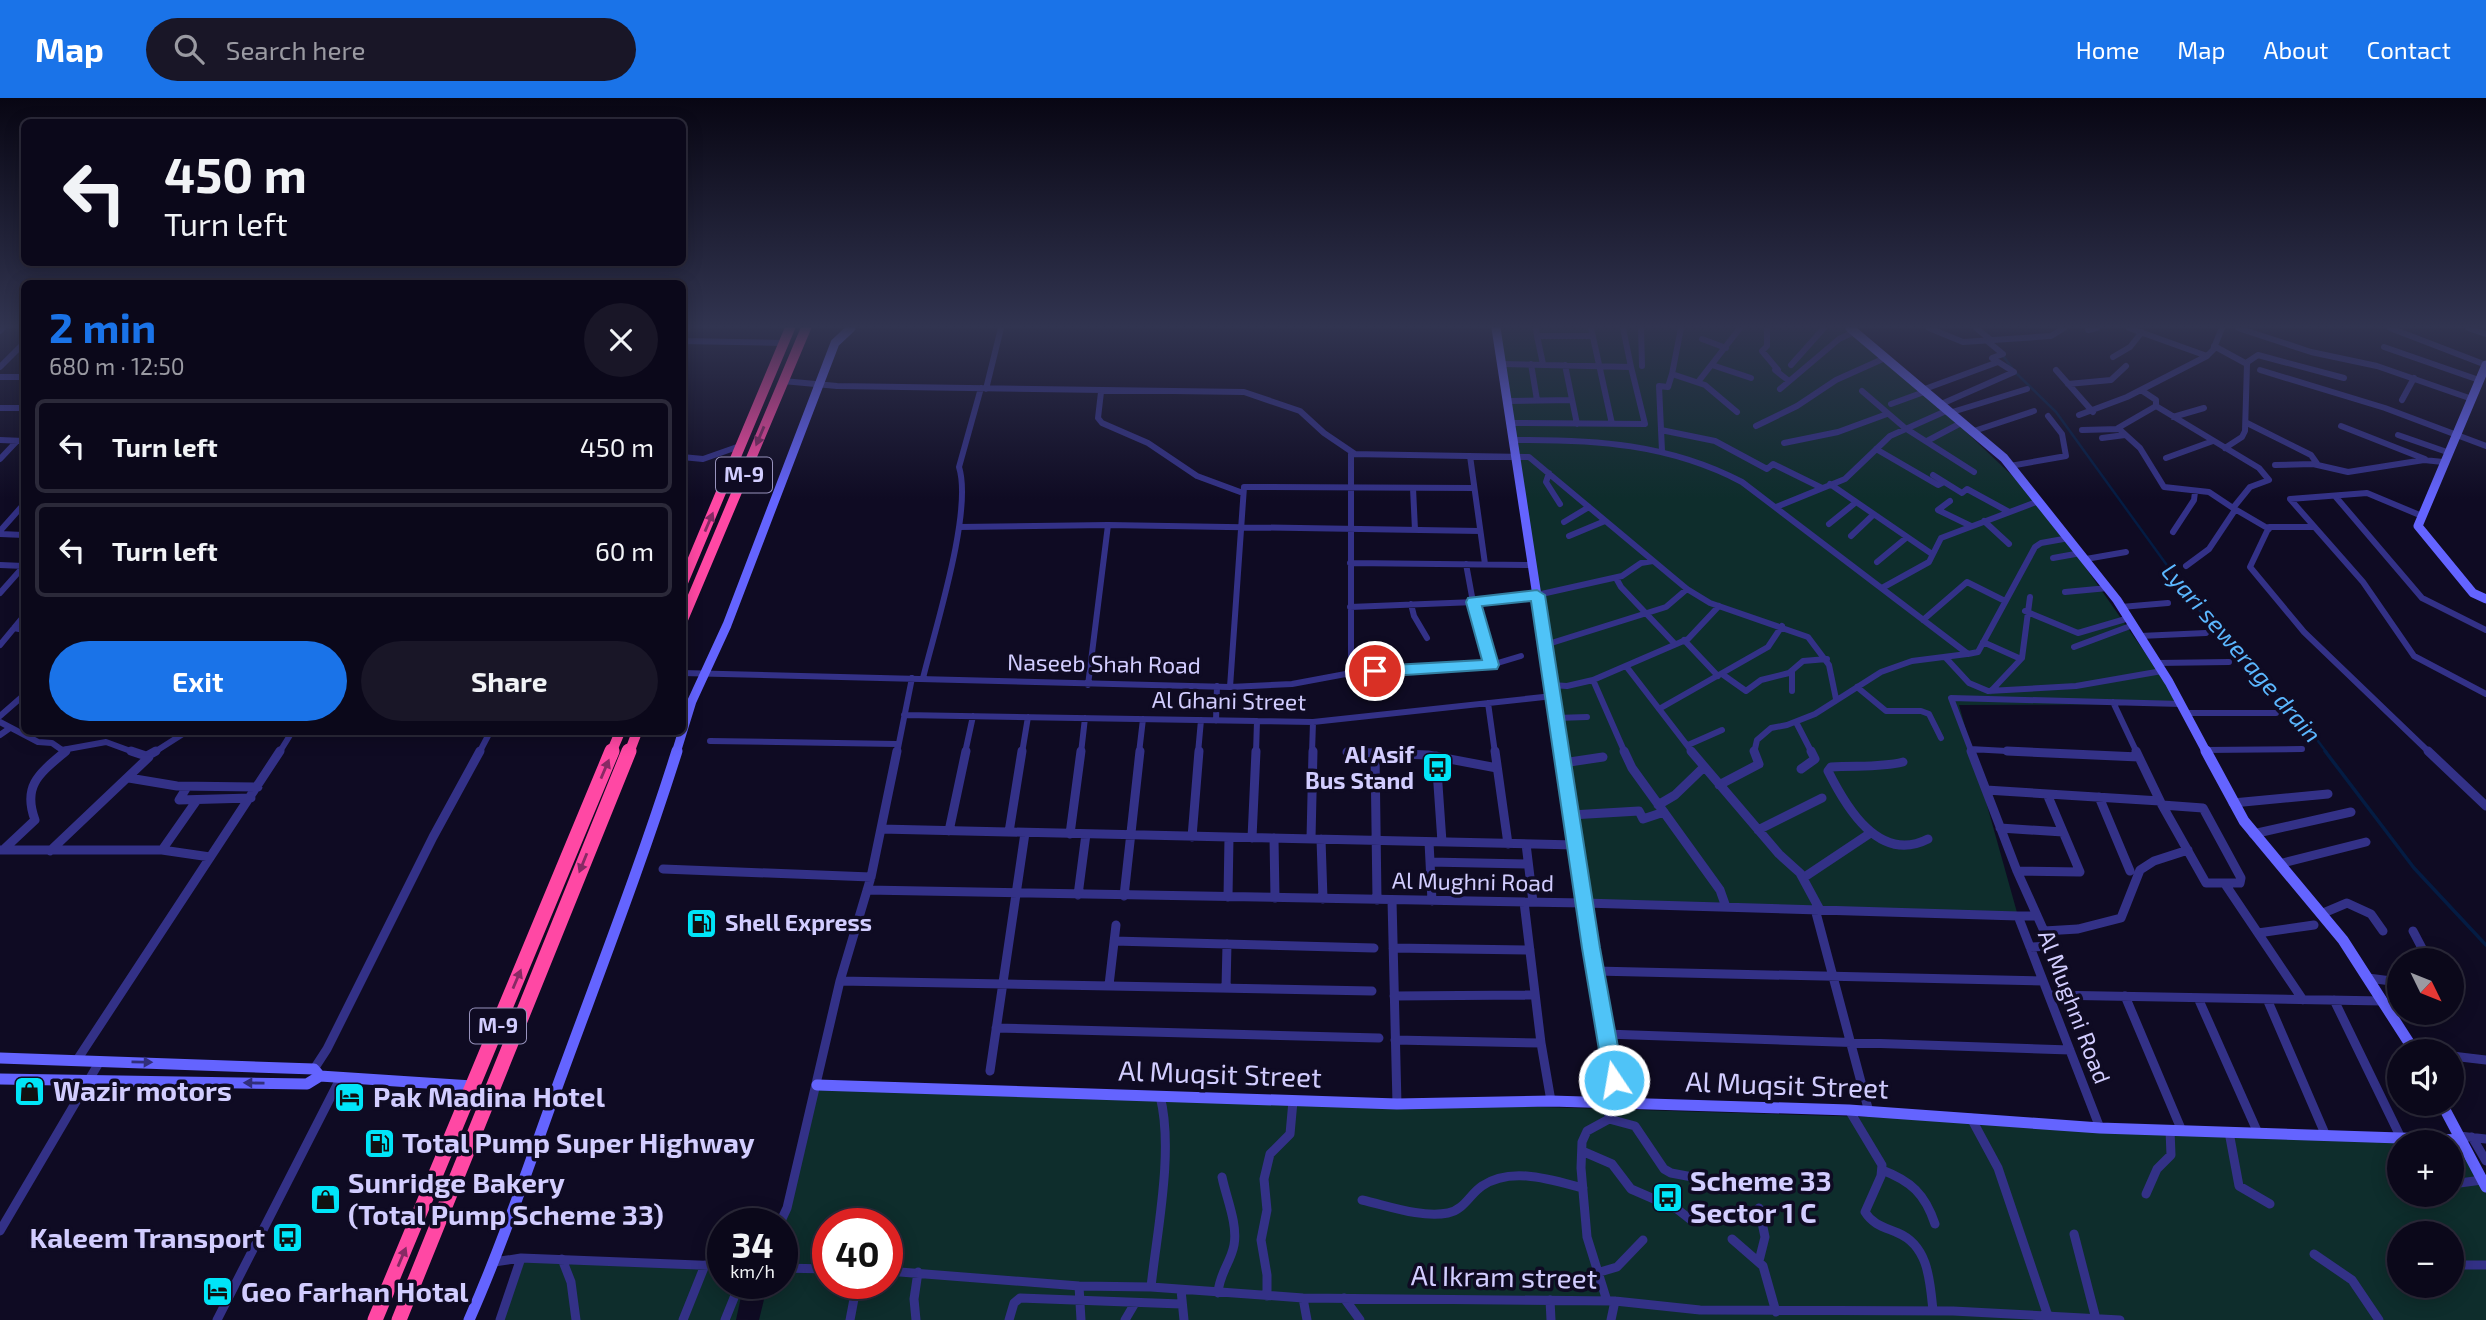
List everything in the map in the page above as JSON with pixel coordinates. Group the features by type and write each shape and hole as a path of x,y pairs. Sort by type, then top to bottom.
{"highway":[{"name":"M-9","path":"686,574 767,385"},
{"name":"M-9","path":"686,612 781,385"},
{"name":"M-9","path":"375,1320 619,735"},
{"name":"M-9","path":"399,1320 636,735"}],"street":[{"path":"686,720 692,701 727,625 796,441 821,385"},
{"path":"829,385 1101,392 1244,392 1300,411 1324,433 1355,454"},
{"path":"923,678 959,527 963,480 959,467 984,385"},
{"path":"1505,385 1614,1104 1609,1119 1587,1131 1582,1151 1587,1237 1611,1301 1611,1320"},
{"path":"1535,385 1537,400"},
{"path":"1569,385 1577,424"},
{"path":"1603,385 1612,424"},
{"path":"1511,423 1645,424 1635,385"},
{"path":"1662,451 1659,386 1669,385"},
{"path":"1702,385 1737,412"},
{"path":"1780,389 1784,385"},
{"path":"1756,426 1797,406 1828,385"},
{"path":"1916,385 2010,466 2084,556 2160,667 2233,803 2253,834 2343,940 2407,1039"},
{"path":"1891,404 1938,385"},
{"path":"1776,507 1849,476 1890,436 1990,385"},
{"path":"2069,385 2093,412"},
{"path":"2079,415 2093,412 2151,385"},
{"path":"2225,448 2242,437 2247,423 2246,385"},
{"path":"2309,385 2385,408 2486,446"},
{"path":"2402,400 2410,385"},
{"path":"2433,385 2472,399"},
{"path":"2477,385 2442,461 2418,526 2473,593 2486,599"},
{"path":"1945,410 2027,389"},
{"path":"2141,390 2155,400 2156,406 2259,468 2269,480 2250,487 2216,542 2199,559 2186,565"},
{"path":"1862,391 1905,428 1974,472"},
{"path":"1101,392 1098,418 1102,423 1148,443 1197,476 1243,493"},
{"path":"1508,401 1572,400"},
{"path":"2122,432 2124,423 2156,406"},
{"path":"0,408 21,408"},
{"path":"2173,417 2204,408"},
{"path":"1971,432 2034,411"},
{"path":"1784,443 1838,432 1887,414"},
{"path":"2010,466 2066,456 2065,440 2057,422 2049,416"},
{"path":"1927,442 1961,423"},
{"path":"2247,423 2311,455 2318,465"},
{"path":"2341,426 2407,450 2426,460"},
{"path":"1661,430 1715,441 1767,469 1773,464 1822,488"},
{"path":"2082,430 2122,432 2140,448 2164,487 2209,492 2269,529 2314,527"},
{"path":"2096,430 2109,446"},
{"path":"2102,438 2122,432"},
{"path":"2398,435 2447,452"},
{"path":"0,440 21,441"},
{"path":"1514,440 1587,441 1662,451 1713,465 1776,507 1968,654"},
{"path":"0,459 21,441"},
{"path":"2166,458 2213,441"},
{"path":"686,457 703,458 741,446"},
{"path":"1876,449 1938,485 1944,482"},
{"path":"1351,673 1351,454 1529,457 1687,589 1719,606 1808,637 1832,666 1836,699"},
{"path":"1470,456 1485,564"},
{"path":"2276,465 2318,465 2348,472 2426,460 2442,461"},
{"path":"1549,473 1546,482 1560,504"},
{"path":"1933,475 1962,492 1967,489 2009,512"},
{"path":"1830,484 1932,554"},
{"path":"1230,687 1244,487 1475,488"},
{"path":"1413,488 1415,530"},
{"path":"2173,532 2194,500 2194,492"},
{"path":"2422,516 2367,493 2290,499 2363,582 2414,656 2486,694"},
{"path":"2335,496 2422,598 2486,630"},
{"path":"1950,501 1938,510 1971,526"},
{"path":"1882,588 1929,562 1941,538 2039,501"},
{"path":"1829,524 1855,503"},
{"path":"1564,522 1589,507"},
{"path":"0,532 21,508"},
{"path":"1851,537 1873,516"},
{"path":"1569,536 1605,521"},
{"path":"1984,521 2009,544"},
{"path":"959,527 1108,525 1480,530"},
{"path":"1088,685 1108,525"},
{"path":"2269,529 2250,567 2304,632 2486,806"},
{"path":"0,532 21,536"},
{"path":"1877,562 1906,538"},
{"path":"1719,785 1759,764 1752,748 1770,728 1797,724 1880,672 1896,666 1918,660 1978,653 2035,547 2040,543 2069,538"},
{"path":"2053,558 2126,552"},
{"path":"1350,607 1473,602 1537,595 1616,578 1641,563 1653,561"},
{"path":"1350,563 1533,565"},
{"path":"1466,564 1473,602 1491,665"},
{"path":"0,565 21,566"},
{"path":"0,593 21,569"},
{"path":"1616,578 1621,587 1675,645"},
{"path":"1923,620 1968,582 2005,601"},
{"path":"2065,592 2108,588"},
{"path":"1545,645 1666,607 1687,589"},
{"path":"1991,691 2021,659 2024,650 2025,611 2030,597"},
{"path":"2121,607 2168,603"},
{"path":"1411,604 1414,616 1427,638"},
{"name":"Al Ghani Street","path":"904,715 1314,722 1488,703 1593,680 1684,640 1719,606"},
{"path":"2025,611 2078,633 2131,622"},
{"path":"0,645 21,620"},
{"path":"2074,647 2131,622"},
{"path":"1659,709 1768,647 1782,626"},
{"path":"14,628 21,629"},
{"path":"2140,636 2206,633"},
{"path":"1684,640 1720,675 1746,691 1761,680 1792,671 1803,661 1827,659"},
{"path":"1983,642 2021,659"},
{"name":"Naseeb Shah Road","path":"686,673 1230,687 1292,684 1351,673 1491,665 1521,656"},
{"path":"1945,657 1965,681 1981,690 1991,691 2067,688 2114,682 2160,667 2229,662"},
{"path":"1626,666 1704,767 1802,878 1817,909 1869,1112"},
{"path":"1792,671 1792,691"},
{"path":"787,1208 840,981 871,877 912,678"},
{"path":"1593,680 1632,768 1720,890 1726,907"},
{"path":"1216,721 1217,686"},
{"path":"1857,687 1886,711 1921,711 1929,714 1941,738"},
{"path":"0,716 21,698"},
{"path":"2030,947 2050,946 2017,871 1951,698 2113,702 2276,713"},
{"path":"1986,790 2099,797 2161,803 2203,808 2241,878 2240,883 2207,884 2161,803 2113,702"},
{"path":"1488,703 1508,844"},
{"path":"949,831 973,716"},
{"path":"1009,832 1028,717"},
{"path":"1556,718 1587,717"},
{"path":"1070,834 1085,718"},
{"path":"1124,896 1143,719"},
{"path":"1192,836 1201,720"},
{"path":"1252,838 1257,721"},
{"path":"1314,722 1316,839 1323,899"},
{"path":"0,723 21,732"},
{"path":"1797,724 1815,759 1801,769"},
{"path":"0,735 10,728"},
{"path":"1688,745 1722,730"},
{"path":"26,735 38,742 52,743 59,749 68,750 106,742 148,756"},
{"path":"50,851 147,761 148,756 181,735"},
{"path":"77,1060 290,735"},
{"path":"0,1079 307,1084 317,1072 433,837 449,812 488,735"},
{"path":"469,1320 494,1262 655,821 682,735"},
{"path":"710,741 897,744"},
{"path":"1970,749 2139,757"},
{"path":"2205,750 2302,749"},
{"path":"2,850 35,820 29,804 30,792 42,772 68,750"},
{"path":"1347,752 1436,756 1497,768"},
{"path":"1375,753 1377,900"},
{"path":"1436,756 1442,842"},
{"path":"1563,763 1603,757"},
{"path":"1903,762 1877,768 1862,765 1828,769 1842,798 1869,834 1904,845 1922,843 1928,839"},
{"path":"1658,804 1675,795 1704,767"},
{"path":"129,778 187,787 258,787"},
{"path":"187,787 179,800 251,798"},
{"path":"2017,871 2080,872 2048,794"},
{"path":"2233,803 2328,794"},
{"path":"2099,797 2130,871"},
{"path":"1758,830 1822,799"},
{"path":"162,850 197,800"},
{"path":"1571,815 1639,811 1643,819 1664,812"},
{"path":"2253,834 2351,812"},
{"path":"2000,828 2063,832"},
{"path":"881,829 1575,845"},
{"path":"990,1071 1025,833"},
{"path":"1079,895 1086,834"},
{"path":"1802,878 1869,834"},
{"path":"1228,897 1229,837"},
{"path":"1274,838 1275,898"},
{"path":"1429,842 1432,901"},
{"path":"2279,864 2366,842"},
{"path":"1525,844 1528,863 1530,950 1551,1101"},
{"path":"2,850 162,850 210,857"},
{"path":"2044,931 2078,929 2118,920 2124,915 2140,870 2154,860 2188,850"},
{"path":"1430,862 1528,863"},
{"path":"663,869 871,877"},
{"path":"2225,884 2303,1000"},
{"name":"Al Mughni Road","path":"867,890 1018,895 1584,903 2018,916 2100,1128"},
{"path":"1392,900 1397,1104"},
{"path":"2321,914 2347,903 2371,914 2383,931"},
{"path":"2018,916 2037,916"},
{"path":"1109,985 1116,925"},
{"path":"2258,933 2314,925"},
{"path":"2413,932 2422,948"},
{"path":"1114,941 1374,948"},
{"path":"1226,988 1227,944"},
{"path":"1393,947 1530,950"},
{"path":"1595,971 2043,981"},
{"path":"2368,978 2387,980"},
{"path":"840,981 1372,991"},
{"path":"1394,996 1535,995"},
{"path":"2049,995 2383,1001"},
{"path":"2125,996 2176,1131 2171,1155 2157,1169 2146,1194"},
{"path":"2198,998 2258,1133"},
{"path":"2267,999 2326,1136"},
{"path":"2334,1000 2397,1130"},
{"path":"996,1028 1379,1038"},
{"path":"1605,1034 2070,1049"},
{"path":"1395,1040 1541,1043"},
{"path":"2464,1057 2486,1060"},
{"path":"0,1058 317,1072 472,1086"},
{"path":"0,1231 101,1061"},
{"path":"217,1320 342,1076"},
{"name":"Al Muqsit Street","path":"817,1085 1397,1104 1551,1101 1849,1110 2100,1128 2387,1138"},
{"path":"1150,1287 1163,1180 1164,1112 1160,1096"},
{"path":"1267,1296 1267,1275 1261,1240 1267,1210 1264,1179 1270,1154 1290,1134 1293,1101"},
{"path":"1849,1110 1858,1129 1878,1155 1882,1170 1865,1212 1874,1223 1905,1236 1919,1251 1928,1270 1933,1311"},
{"path":"1971,1117 1998,1168 2043,1317"},
{"path":"1609,1119 1635,1126 1664,1169 1671,1173 1703,1179"},
{"path":"2229,1132 2239,1186 2270,1204"},
{"path":"2464,1138 2486,1139"},
{"path":"2464,1138 2486,1161"},
{"path":"2464,1138 2484,1183 2464,1184"},
{"path":"1582,1151 1614,1166 1632,1189 1677,1209 1691,1220"},
{"path":"1882,1170 1914,1183 1927,1202 1936,1224"},
{"path":"1218,1293 1218,1274 1235,1239 1222,1177"},
{"path":"1362,1200 1395,1208 1446,1213 1458,1210 1484,1184 1493,1181 1536,1177 1583,1188"},
{"path":"1759,1208 1765,1237 1759,1261"},
{"path":"2074,1234 2096,1318"},
{"path":"1732,1239 1759,1261 1766,1273 1776,1312"},
{"path":"1600,1272 1617,1267 1643,1240"},
{"path":"2314,1254 2352,1280 2379,1320"},
{"path":"494,1262 521,1258 705,1265 683,1320"},
{"path":"500,1320 521,1258"},
{"path":"562,1259 571,1282 576,1320"},
{"path":"2464,1265 2486,1265"},
{"name":"Al Ikram street","path":"903,1272 1079,1286 1150,1287 1303,1298 1611,1301 1702,1315 1776,1312 1828,1316 1917,1315 1933,1311 1955,1316 2120,1320"},
{"path":"916,1320 914,1299 918,1272"},
{"path":"1079,1286 1081,1320"},
{"path":"1181,1290 1184,1320"},
{"path":"1009,1320 1014,1303 1020,1298 1181,1304"},
{"path":"1303,1298 1307,1320"},
{"path":"1344,1298 1360,1320"},
{"path":"725,1320 734,1299"},
{"path":"850,1320 853,1299"},
{"path":"1550,1300 1551,1320"},
{"path":"1125,1320 1135,1303"}],"green space":[{"path":"1505,385 1916,385 2039,501 2181,704 1959,705 2018,916 1584,903"},
{"path":"817,1085 2387,1133 2387,1207 2464,1207 2464,1146 2486,1186 2486,1320 759,1320 764,1299 798,1299 798,1208 786,1208"},
{"path":"521,1258 707,1265 707,1299 741,1299 736,1320 498,1320"}],"waterway":[{"name":"Lyari sewerage drain","path":"2028,385 2056,412 2216,633 2300,717 2327,753"},
{"name":"Lyari sewerage drain","path":"2325,751 2414,868 2486,945"}],"place":[{"name":"Al Asif Bus Stand","path":"1437,768"},
{"name":"Shell Express","path":"702,923"},
{"name":"Wazir motors","path":"30,1091"},
{"name":"Pak Madina Hotel","path":"350,1097"},
{"name":"Total Pump Super Highway","path":"379,1143"},
{"name":"Scheme 33 Sector 1 C","path":"1667,1197"},
{"name":"Sunridge Bakery (Total Pump Scheme 33)","path":"325,1199"},
{"name":"Kaleem Transport","path":"288,1238"},
{"name":"Geo Farhan Hotal","path":"218,1292"}],"route":[{"path":"1375,671 1491,665 1473,602 1537,595 1614,1080"}]}
